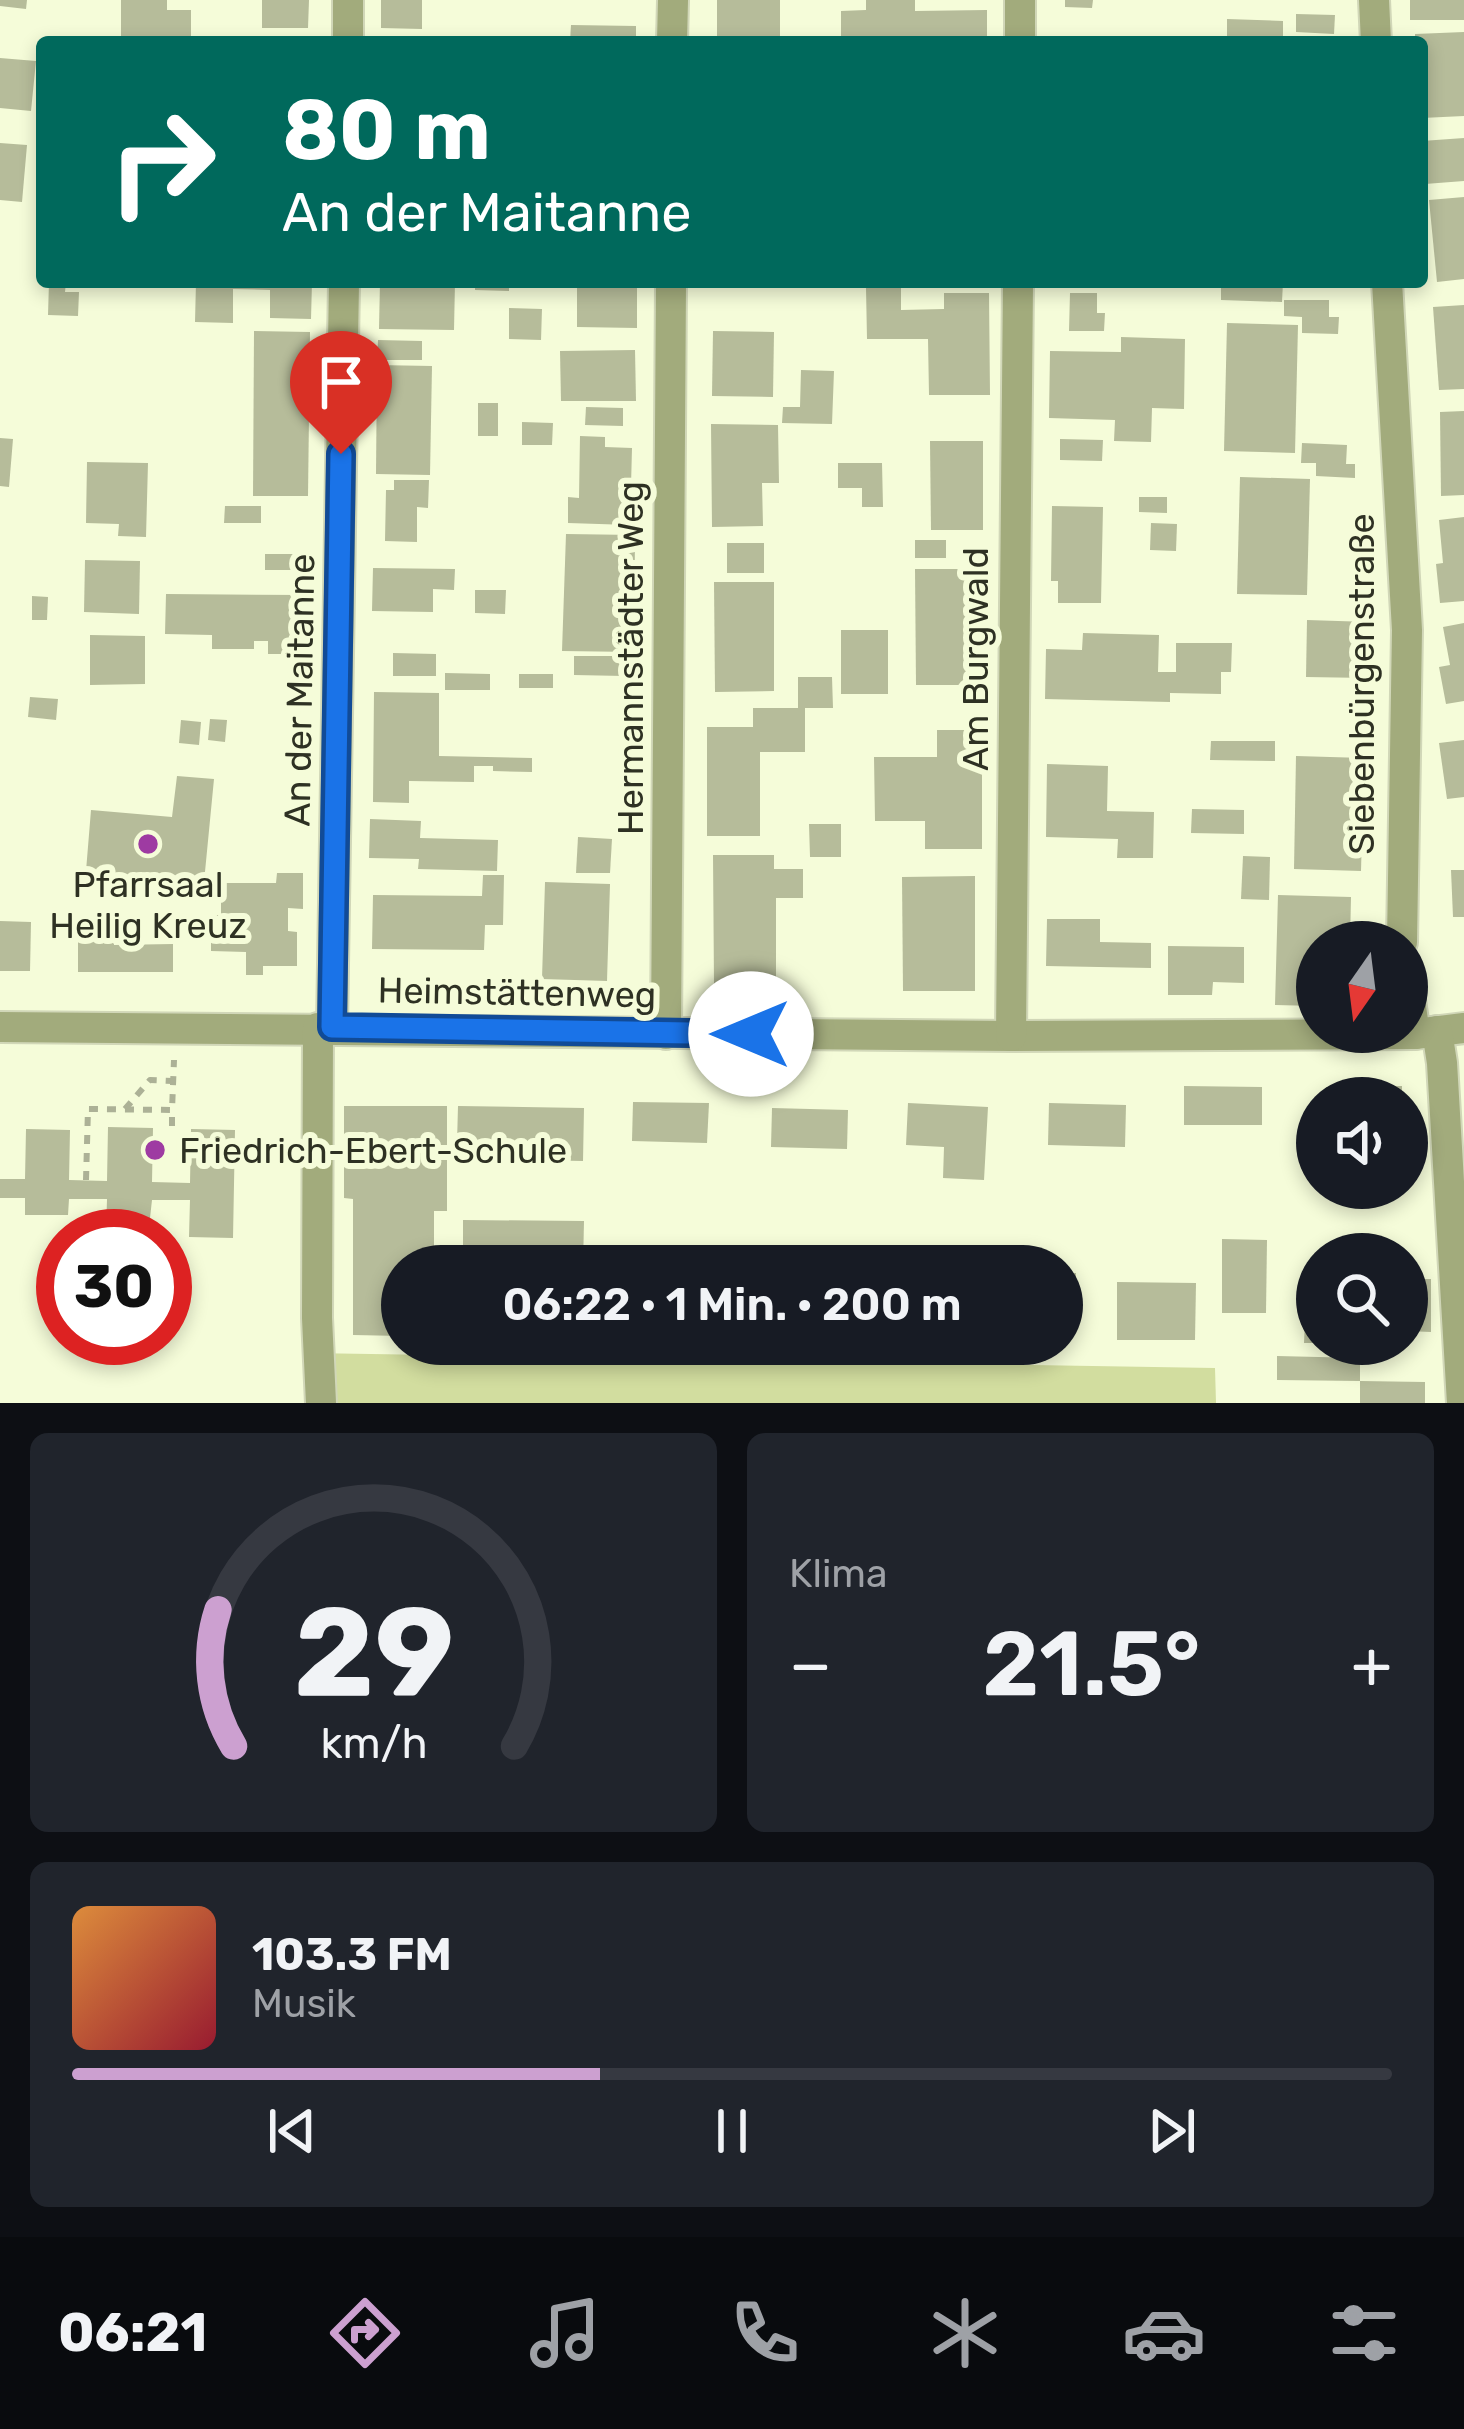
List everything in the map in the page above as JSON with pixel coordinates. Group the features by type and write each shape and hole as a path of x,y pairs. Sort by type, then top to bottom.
{"street":[{"path":"347,36 348,0"},
{"path":"672,36 673,0"},
{"path":"1020,0 1020,36"},
{"path":"1374,0 1376,36"},
{"name":"An der Maitanne","path":"321,1403 325,1027 344,288"},
{"name":"Hermannstädter Weg","path":"667,1034 671,288"},
{"name":"Am Burgwald","path":"1011,1036 1018,288"},
{"name":"Siebenbürgenstraße","path":"1387,288 1408,630 1402,921"},
{"name":"Heimstättenweg","path":"0,1027 1011,1036 1439,1031"},
{"path":"1439,1031 1462,1403"}],"path":[{"path":"172,1126 174,1056"},
{"path":"125,1109 150,1080 173,1081"},
{"path":"86,1180 88,1109 172,1110"}],"green space":[{"path":"309,1353 381,1354 381,1365 1215,1368 1216,1403 310,1403"}],"building":[{"path":"0,0 27,0 26,9 0,6"},
{"path":"121,0 167,0 167,10 191,10 191,36 121,36"},
{"path":"262,0 309,0 308,28 262,28"},
{"path":"381,0 422,0 422,29 381,28"},
{"path":"717,0 780,0 780,36 717,36"},
{"path":"866,0 915,0 915,11 987,10 987,36 841,36 841,11 866,10"},
{"path":"1065,0 1093,0 1092,8 1065,7"},
{"path":"1410,0 1464,0 1464,20 1410,20"},
{"path":"1296,14 1335,15 1334,34 1296,32"},
{"path":"1227,19 1283,21 1283,36 1227,36"},
{"path":"571,25 636,26 636,36 570,36"},
{"path":"1464,32 1464,116 1428,118 1428,36 1415,34"},
{"path":"0,58 36,61 31,111 0,108"},
{"path":"1464,138 1464,181 1428,184 1428,141"},
{"path":"0,143 27,145 22,202 0,200"},
{"path":"1464,197 1464,279 1437,282 1429,200"},
{"path":"49,288 79,292 78,316 48,315"},
{"path":"196,288 312,288 311,319 270,318 270,290 233,289 233,323 195,322"},
{"path":"380,288 455,288 454,330 379,329"},
{"path":"577,288 637,288 637,328 577,327"},
{"path":"866,288 901,288 901,310 944,309 944,293 989,293 990,395 929,395 928,339 867,339"},
{"path":"1221,288 1283,288 1282,302 1221,300"},
{"path":"1070,293 1097,293 1097,313 1105,313 1104,331 1069,331"},
{"path":"1284,300 1329,300 1329,317 1339,317 1338,334 1302,333 1302,317 1284,316"},
{"path":"1464,305 1464,389 1439,390 1433,307"},
{"path":"509,308 542,309 541,340 509,339"},
{"path":"1227,323 1298,325 1295,453 1224,451"},
{"path":"254,331 310,332 308,496 253,496"},
{"path":"713,331 774,332 773,397 712,396"},
{"path":"1121,337 1185,339 1184,409 1152,408 1151,442 1114,441 1115,420 1049,418 1050,351 1121,352"},
{"path":"378,340 422,341 422,360 377,360"},
{"path":"635,350 636,401 561,401 560,351"},
{"path":"377,365 432,366 430,475 376,474"},
{"path":"801,370 834,371 832,424 782,423 783,407 800,407"},
{"path":"478,403 498,403 498,436 478,436"},
{"path":"586,407 623,408 623,426 585,425"},
{"path":"1464,411 1464,495 1441,496 1440,412"},
{"path":"522,422 553,423 552,445 522,445"},
{"path":"711,424 778,425 779,483 762,483 763,526 712,527"},
{"path":"580,436 605,437 605,447 632,448 630,525 568,523 568,497 579,498"},
{"path":"0,438 13,439 9,487 0,486"},
{"path":"1060,439 1103,440 1102,461 1060,460"},
{"path":"930,441 983,441 983,530 931,530"},
{"path":"1302,443 1347,445 1346,464 1355,464 1355,478 1316,476 1316,463 1301,463"},
{"path":"87,462 148,463 146,537 118,536 119,524 86,523"},
{"path":"838,463 882,463 883,507 862,507 862,488 838,488"},
{"path":"1240,477 1310,479 1307,595 1237,594"},
{"path":"394,480 429,480 428,508 417,507 417,542 385,541 386,490 394,490"},
{"path":"1139,497 1167,497 1167,513 1139,512"},
{"path":"225,506 261,506 261,523 224,523"},
{"path":"1052,506 1103,507 1101,603 1058,603 1058,581 1051,581"},
{"path":"1464,517 1464,601 1440,603 1439,520"},
{"path":"1151,523 1177,524 1176,551 1150,550"},
{"path":"566,534 635,535 634,652 562,651"},
{"path":"915,540 946,540 946,558 915,558"},
{"path":"727,543 764,543 764,573 727,573"},
{"path":"265,554 307,554 307,570 265,570"},
{"path":"85,560 140,561 139,614 84,612"},
{"path":"373,568 455,569 454,590 433,589 433,612 372,611"},
{"path":"915,569 980,569 981,685 916,685"},
{"path":"714,582 774,582 774,691 715,692"},
{"path":"475,590 506,590 505,614 475,613"},
{"path":"166,594 305,595 305,654 268,654 268,641 254,641 254,649 212,649 212,635 165,634"},
{"path":"32,596 48,597 47,620 32,620"},
{"path":"1307,620 1369,622 1368,678 1306,677"},
{"path":"1464,623 1464,701 1446,704 1439,667 1450,665 1443,627"},
{"path":"841,630 888,630 888,694 841,694"},
{"path":"1083,633 1159,635 1158,672 1176,672 1176,643 1232,643 1231,672 1221,672 1221,694 1170,693 1170,702 1045,699 1046,649 1082,650"},
{"path":"90,635 145,636 145,684 90,685"},
{"path":"393,653 436,654 436,676 393,676"},
{"path":"574,656 624,656 624,676 574,675"},
{"path":"445,673 490,674 490,690 445,690"},
{"path":"519,674 553,674 553,688 519,688"},
{"path":"798,677 832,677 833,708 805,708 805,752 760,752 760,836 707,836 707,727 753,727 753,708 798,708"},
{"path":"374,692 439,693 439,756 532,758 532,772 474,766 474,782 409,781 409,803 373,802"},
{"path":"30,697 58,699 56,720 28,717"},
{"path":"210,719 227,720 225,742 208,740"},
{"path":"181,720 201,722 199,745 179,743"},
{"path":"937,730 982,730 982,849 925,849 925,821 875,821 874,757 937,757"},
{"path":"1464,740 1464,797 1447,799 1439,743"},
{"path":"1211,741 1275,741 1275,761 1210,760"},
{"path":"1296,756 1364,758 1361,871 1294,869"},
{"path":"1047,764 1108,766 1107,811 1154,812 1153,858 1117,858 1118,839 1046,837"},
{"name":"Pfarrsaal Heilig Kreuz","path":"177,776 214,779 204,882 86,871 91,810 172,817"},
{"path":"1192,809 1244,810 1244,834 1191,833"},
{"path":"370,819 421,821 420,838 498,840 497,871 418,869 419,859 369,858"},
{"path":"809,824 841,824 841,857 810,857"},
{"path":"578,837 612,839 610,873 576,873"},
{"path":"713,855 774,855 774,869 803,869 803,898 776,898 776,985 714,985"},
{"path":"1243,856 1270,857 1269,900 1241,899"},
{"path":"1451,870 1464,870 1464,917 1453,917"},
{"path":"277,873 303,873 303,909 288,908 288,931 297,932 297,966 263,966 263,975 246,975 246,952 211,951 211,915 221,915 221,883 276,883"},
{"path":"483,875 504,875 503,925 485,925 484,950 372,949 373,895 482,896"},
{"path":"975,876 975,991 903,991 902,877"},
{"path":"545,882 610,884 607,981 542,979"},
{"path":"1278,895 1351,897 1350,921 1296,921 1296,1006 1275,1005"},
{"path":"1047,919 1100,919 1100,942 1151,943 1151,968 1046,966"},
{"path":"0,921 31,922 30,971 0,971"},
{"path":"78,939 114,939 114,945 173,944 173,972 78,972"},
{"path":"1168,946 1244,947 1244,983 1213,982 1212,995 1168,995"},
{"path":"1184,1086 1262,1087 1262,1125 1184,1125"},
{"path":"633,1102 709,1103 707,1143 632,1141"},
{"path":"908,1103 988,1107 984,1180 943,1178 944,1147 906,1145"},
{"path":"1049,1103 1126,1105 1125,1147 1048,1145"},
{"path":"344,1106 447,1106 447,1211 434,1211 434,1245 381,1245 381,1336 353,1335 353,1199 344,1198"},
{"path":"458,1106 584,1108 583,1161 526,1160 526,1145 457,1143"},
{"path":"772,1108 848,1110 847,1149 771,1147"},
{"path":"108,1127 153,1128 152,1182 190,1183 191,1129 235,1130 233,1238 192,1237 190,1200 152,1200 151,1209 107,1209 107,1199 69,1199 68,1209 36,1209 36,1215 25,1215 25,1198 0,1198 0,1179 25,1179 26,1129 70,1130 69,1180 107,1181"},
{"path":"463,1220 584,1221 583,1245 463,1245"},
{"path":"1222,1239 1267,1240 1266,1313 1222,1313"},
{"path":"1428,1279 1431,1279 1428,1332"},
{"path":"1117,1282 1196,1283 1195,1340 1117,1340"},
{"path":"1277,1356 1296,1356 1296,1365 1360,1365 1360,1381 1277,1380"},
{"path":"1360,1381 1425,1382 1425,1403 1360,1403"}],"place":[{"name":"Pfarrsaal Heilig Kreuz","path":"148,844"},
{"name":"Friedrich-Ebert-Schule","path":"155,1150"}],"route":[{"path":"341,454 332,1027 751,1034"}]}
